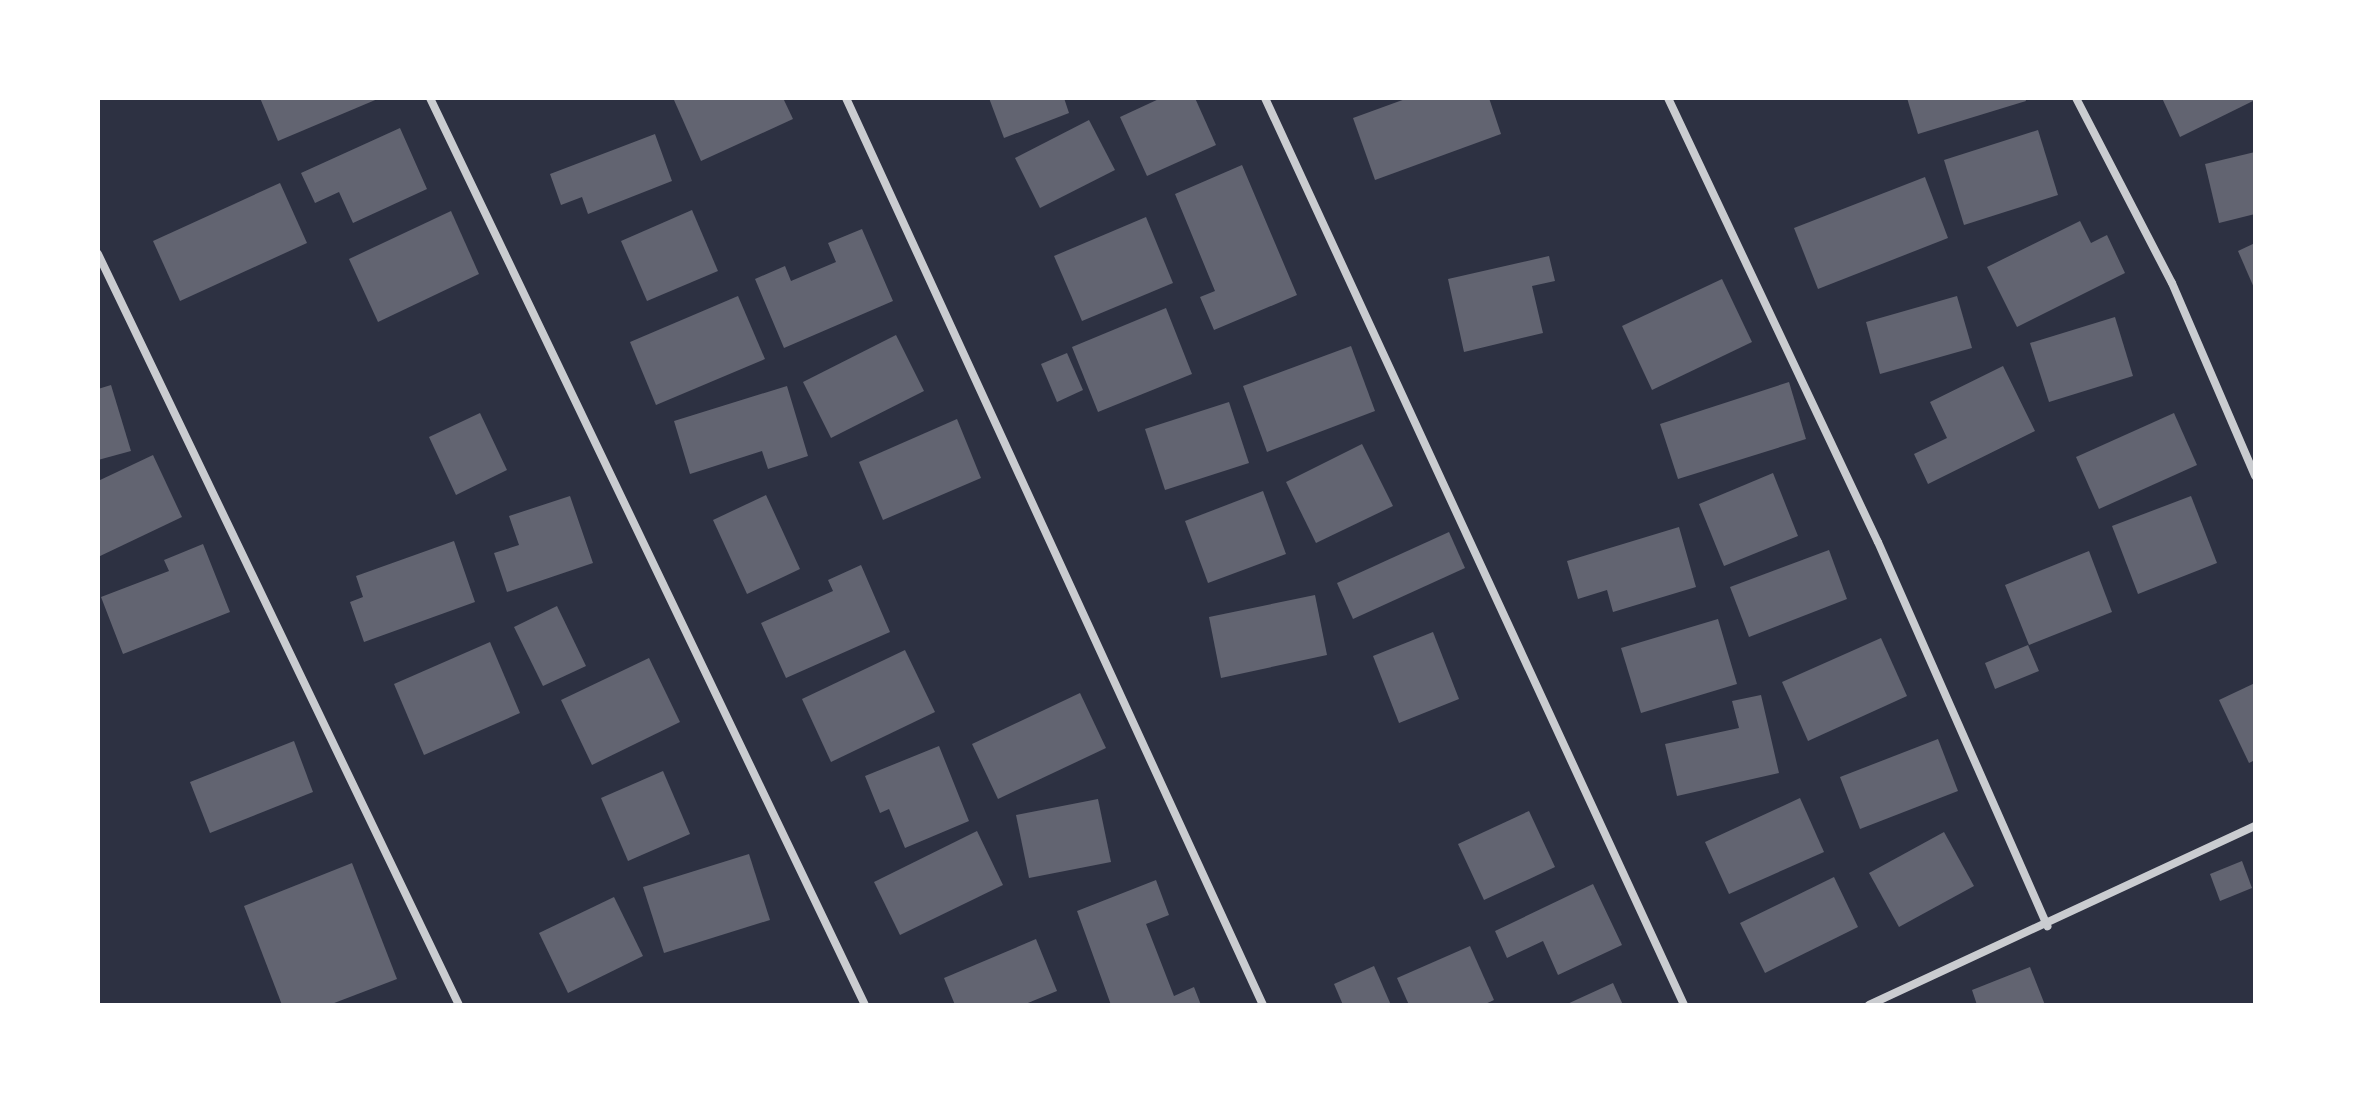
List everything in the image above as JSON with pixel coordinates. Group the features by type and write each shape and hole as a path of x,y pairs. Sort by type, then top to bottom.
{"street":[{"path":"430,98 865,1005"},
{"path":"846,98 1263,1005"},
{"path":"1265,98 1684,1005"},
{"path":"1668,98 1878,542 2047,926"},
{"path":"2076,98 2172,283 2255,476"},
{"path":"98,254 459,1005"},
{"path":"1869,1005 2047,926 2255,826"}],"building":[{"path":"260,98 380,98 278,141"},
{"path":"783,98 793,119 701,161 674,100"},
{"path":"989,98 1064,98 1069,113 1004,138"},
{"path":"1161,98 1195,98 1216,145 1147,176 1120,117"},
{"path":"1408,98 1489,98 1501,134 1375,180 1353,118"},
{"path":"1907,98 2025,98 2026,101 1918,134"},
{"path":"2162,98 2255,98 2255,100 2180,137"},
{"path":"1089,120 1115,170 1040,208 1015,158"},
{"path":"400,128 427,189 353,223 339,192 315,203 301,173"},
{"path":"2038,130 2058,195 1964,225 1944,160"},
{"path":"655,134 672,181 588,214 582,197 561,205 550,174"},
{"path":"2255,152 2255,214 2219,223 2205,164"},
{"path":"1242,165 1297,295 1214,330 1200,297 1215,291 1175,194"},
{"path":"1925,177 1948,238 1818,289 1794,228"},
{"path":"280,183 307,243 180,301 153,241"},
{"path":"692,210 718,271 647,301 621,241"},
{"path":"451,211 479,274 378,322 349,259"},
{"path":"1146,217 1173,283 1082,321 1054,256"},
{"path":"2080,221 2091,243 2107,235 2125,273 2017,327 1987,267"},
{"path":"862,229 893,301 784,348 755,279 785,266 791,281 836,262 828,243"},
{"path":"2255,243 2255,290 2238,251"},
{"path":"1549,256 1555,281 1532,286 1543,333 1464,352 1448,279"},
{"path":"1722,279 1752,342 1652,390 1622,326"},
{"path":"738,296 765,359 656,405 630,342"},
{"path":"1957,296 1972,348 1880,374 1866,322"},
{"path":"1166,308 1192,374 1098,412 1072,347"},
{"path":"2115,317 2133,376 2049,402 2030,343"},
{"path":"896,335 924,391 831,438 803,382"},
{"path":"1351,346 1375,411 1267,452 1243,386"},
{"path":"1067,353 1083,390 1057,402 1041,364"},
{"path":"2003,366 2035,431 1928,484 1914,454 1947,438 1930,402"},
{"path":"1789,382 1806,439 1678,479 1660,424"},
{"path":"111,385 131,451 98,460 98,389"},
{"path":"787,386 808,456 768,469 762,451 690,474 674,421"},
{"path":"1229,402 1249,463 1165,490 1145,429"},
{"path":"480,413 507,470 456,495 429,437"},
{"path":"2174,413 2197,465 2099,509 2076,457"},
{"path":"957,419 981,478 883,520 859,462"},
{"path":"1362,444 1393,506 1316,543 1286,482"},
{"path":"153,455 182,517 98,557 98,481"},
{"path":"1773,473 1798,536 1724,566 1699,504"},
{"path":"1263,491 1286,554 1208,583 1185,521"},
{"path":"766,495 800,569 747,594 713,520"},
{"path":"570,496 593,563 507,592 494,553 519,545 509,516"},
{"path":"2191,496 2217,563 2138,594 2112,526"},
{"path":"1679,527 1696,587 1613,612 1607,590 1578,599 1567,561"},
{"path":"1449,532 1465,568 1353,619 1337,583"},
{"path":"454,541 475,602 364,642 350,602 363,597 356,576"},
{"path":"203,544 230,612 123,654 101,597 169,571 164,560"},
{"path":"1829,550 1847,599 1749,637 1730,587"},
{"path":"2089,551 2112,612 2029,645 2005,585"},
{"path":"861,565 890,632 786,678 761,623 833,591 828,580"},
{"path":"1315,595 1327,655 1221,678 1209,617"},
{"path":"557,606 586,666 543,686 514,627"},
{"path":"1718,619 1737,684 1641,713 1621,648"},
{"path":"1433,632 1459,699 1399,723 1373,656"},
{"path":"1881,638 1907,696 1808,741 1782,682"},
{"path":"490,642 520,713 424,755 394,684"},
{"path":"2028,645 2039,671 1995,689 1985,663"},
{"path":"905,650 935,712 831,762 802,699"},
{"path":"649,658 680,722 592,765 561,700"},
{"path":"2255,683 2255,760 2249,763 2219,700"},
{"path":"1080,693 1106,748 998,799 972,744"},
{"path":"1761,695 1779,773 1677,796 1665,744 1739,728 1732,701"},
{"path":"1938,739 1958,791 1860,829 1840,777"},
{"path":"294,741 313,792 210,833 190,782"},
{"path":"939,746 969,821 905,848 889,809 880,813 865,776"},
{"path":"663,771 690,834 628,861 601,798"},
{"path":"1800,798 1824,852 1729,894 1705,842"},
{"path":"1098,799 1111,862 1029,878 1016,815"},
{"path":"1529,811 1555,867 1484,900 1458,844"},
{"path":"977,831 1003,885 900,935 874,882"},
{"path":"1944,832 1974,886 1899,927 1869,873"},
{"path":"749,854 770,920 664,953 643,887"},
{"path":"2242,861 2252,888 2220,901 2210,874"},
{"path":"352,863 397,979 329,1005 282,1005 244,906"},
{"path":"1834,877 1858,927 1765,973 1740,923"},
{"path":"1156,880 1169,915 1146,924 1174,996 1194,987 1201,1005 1111,1005 1077,911"},
{"path":"1593,884 1622,945 1558,975 1543,941 1507,958 1495,931"},
{"path":"614,897 643,956 568,993 539,933"},
{"path":"1036,939 1057,991 1023,1005 955,1005 944,978"},
{"path":"1470,946 1494,1000 1483,1005 1409,1005 1397,978"},
{"path":"1374,966 1391,1005 1343,1005 1334,984"},
{"path":"2030,967 2045,1005 1977,1005 1972,990"},
{"path":"1613,983 1623,1005 1565,1005"}]}
